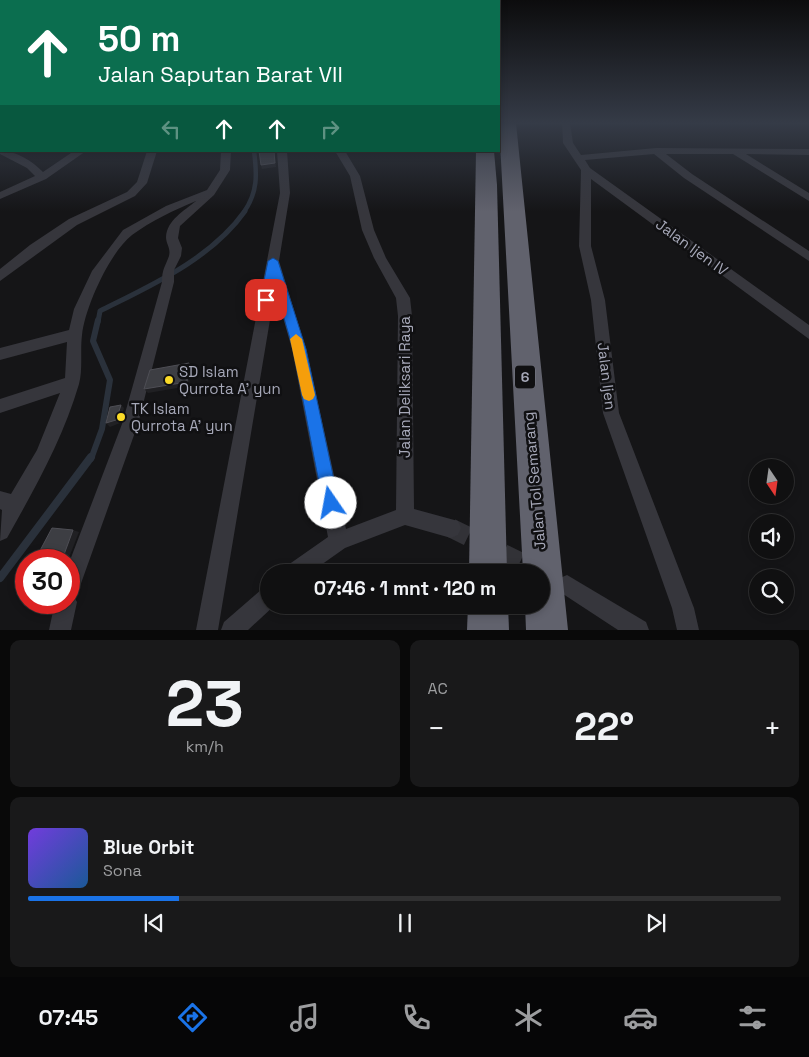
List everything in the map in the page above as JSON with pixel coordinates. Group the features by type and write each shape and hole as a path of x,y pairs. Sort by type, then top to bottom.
{"highway":[{"path":"485,152 487,205 488,564"},
{"name":"Jalan Tol Semarang","path":"509,152 547,630"},
{"path":"488,614 488,630"}],"street":[{"path":"4,152 31,166 42,177"},
{"path":"0,196 42,177 79,152"},
{"path":"0,276 34,248 73,222 131,194 142,183 152,152"},
{"path":"80,559 130,424 168,276 175,256 176,248 172,238 175,225 210,192 225,170 226,152"},
{"path":"207,630 285,193 282,152"},
{"name":"Jalan Deliksari Raya","path":"341,152 355,176 368,230 380,258 403,298 405,316 405,516"},
{"name":"Jalan Ijen","path":"574,152 582,164 585,246 598,300 611,413 683,608 688,630"},
{"path":"582,164 654,152"},
{"path":"657,152 688,176 809,257"},
{"path":"688,152 780,152"},
{"path":"737,153 809,198"},
{"name":"Jalan Ijen IV","path":"582,164 809,333"},
{"path":"0,531 7,502 44,455 72,382 75,334 81,308 98,271 127,233 170,208 210,192"},
{"path":"273,261 300,349 339,541"},
{"path":"0,354 75,334"},
{"path":"0,406 72,382"},
{"path":"306,564 339,541 405,516 451,528"},
{"path":"567,585 638,630"},
{"path":"232,630 260,604"},
{"path":"60,630 63,614"}],"building":[{"path":"259,152 274,152 275,163 261,165"},
{"name":"SD Islam Qurrota A' yun","path":"189,363 187,382 144,389 150,370"},
{"path":"121,405 116,420 106,423 110,407"},
{"path":"52,528 73,530 66,549 41,549"}],"waterway":[{"path":"244,212 249,205 254,190 256,167 254,152"},
{"path":"98,322 100,311 160,281 198,257 231,228 245,211"},
{"path":"91,459 102,429 110,380 93,341 98,320"},
{"path":"0,578 91,457"}],"tunnel":[{"path":"451,528 525,564"}],"slow traffic":[{"path":"296,339 300,349 309,395"}],"place":[{"name":"SD Islam Qurrota A' yun","path":"169,380"},
{"name":"TK Islam Qurrota A' yun","path":"121,417"}],"route":[{"path":"266,300 273,261 300,349 331,503"}]}
